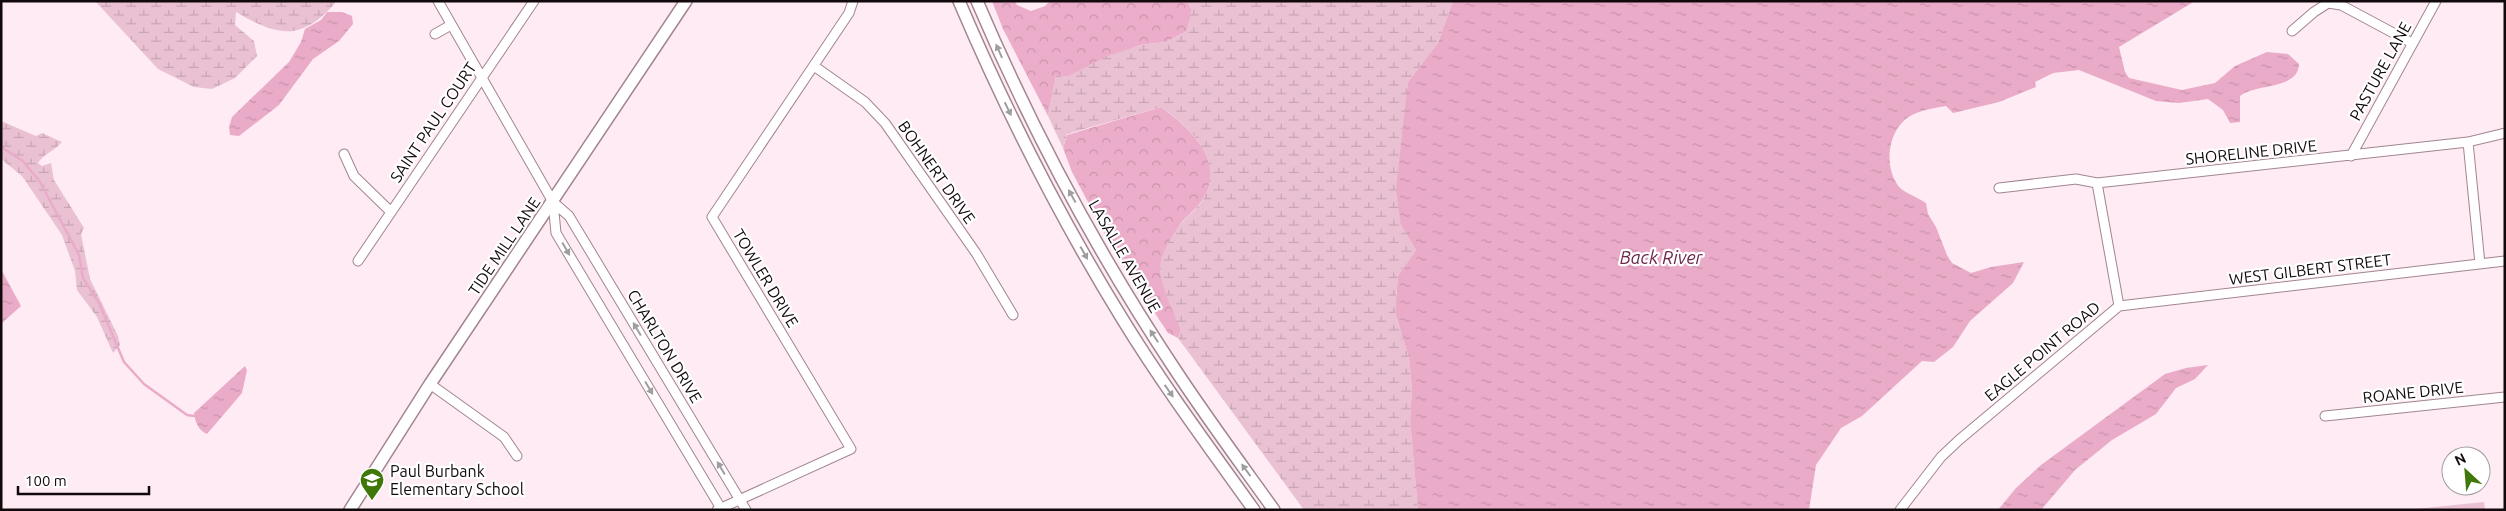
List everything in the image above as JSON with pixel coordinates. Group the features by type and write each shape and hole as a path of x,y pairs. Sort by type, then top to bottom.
{"main road":[{"name":"TIDE MILL LANE","path":"350,510 430,384 686,1"},
{"name":"LASALLE AVENUE","path":"959,1 1015,125 1095,272 1159,376 1254,510"},
{"name":"LASALLE AVENUE","path":"977,1 1030,118 1104,254 1176,370 1274,510"}],"street":[{"name":"CHARLTON DRIVE","path":"438,1 553,202 569,216 746,510"},
{"name":"SAINT PAUL COURT","path":"358,260 534,1"},
{"name":"TOWLER DRIVE","path":"720,509 851,449 712,217 849,13 853,1"},
{"name":"PASTURE LANE","path":"2351,156 2436,1"},
{"path":"2292,31 2328,3 2340,5 2412,43"},
{"path":"436,34 451,26"},
{"name":"BOHNERT DRIVE","path":"814,66 865,102 885,123 976,253 1013,315"},
{"name":"SHORELINE DRIVE","path":"2000,188 2076,179 2097,183 2351,156 2468,142 2505,133"},
{"path":"2468,142 2480,264"},
{"path":"344,154 354,176 391,212"},
{"name":"EAGLE POINT ROAD","path":"1900,510 1941,457 2119,306 2097,183"},
{"name":"CHARLTON DRIVE","path":"553,202 556,233 720,509"},
{"name":"WEST GILBERT STREET","path":"2119,306 2505,261"},
{"path":"430,384 504,437 517,456"},
{"name":"ROANE DRIVE","path":"2325,416 2505,397"}],"green space":[{"path":"95,1 337,1 313,23 301,29 290,31 265,27 236,12 235,25 254,41 257,56 235,78 212,89 194,87 158,69"},
{"path":"992,1 1015,1 1017,5 1031,11 1045,6 1050,1 1187,1 1192,10 1187,31 1166,42 1140,45 1069,76 1056,76 1048,116 1003,29"},
{"path":"1187,1 1453,1 1438,43 1408,82 1401,225 1416,250 1398,276 1395,312 1409,358 1412,389 1410,420 1418,510 1304,510 1178,338 1181,330 1161,279 1160,265 1170,240 1182,223 1202,201 1209,184 1210,170 1207,158 1193,135 1161,107 1067,134 1063,148 1048,116 1056,76 1069,76 1105,57 1140,45 1166,42 1187,31 1192,10"},
{"path":"1161,107 1193,135 1208,159 1211,172 1209,185 1203,199 1182,222 1166,248 1176,317 1181,330 1178,338 1168,333 1113,249 1072,172 1063,148 1067,135"},
{"path":"1,121 36,136 42,133 62,142 38,163 42,166 51,163 54,180 84,228 81,234 90,279 118,336 120,345 113,353 97,317 77,290 75,271 62,235 22,176 1,159"},
{"path":"2484,502 2485,510 2415,510 2415,509"}],"water":[{"name":"Back River","path":"1453,1 2195,1 2119,47 2125,72 2129,78 2182,90 2215,83 2235,66 2267,52 2288,54 2299,64 2297,72 2292,78 2240,96 2240,122 2230,123 2223,110 2208,99 2179,103 2156,101 2079,70 2053,73 2035,82 2036,87 1999,102 1953,113 1946,106 1933,108 1916,113 1904,121 1893,137 1891,146 1890,166 1893,175 1902,190 1926,203 1928,214 1952,263 1971,273 1991,267 2024,262 2013,283 1970,321 1953,347 1934,362 1922,361 1862,416 1841,428 1816,465 1809,510 1418,510 1410,420 1412,389 1409,358 1395,312 1398,276 1416,250 1401,225 1396,189 1408,82 1438,43"},
{"path":"327,12 342,12 352,16 353,24 339,41 313,59 279,105 239,136 230,135 229,127 232,117 289,62 301,42 305,29 321,20"},
{"path":"1,269 21,306 1,324"},
{"path":"2208,365 2195,379 2176,388 2156,414 2112,440 2075,470 2041,510 1998,510 2016,488 2041,465 2165,374 2186,368"},
{"path":"245,366 247,370 242,393 207,434 204,433 195,420 194,413"}],"waterway":[{"path":"1,147 23,161 40,182 79,255 83,278 99,303 124,362 144,384 187,415 194,416"}],"place":[{"name":"Paul Burbank Elementary School","path":"372,501"}]}
